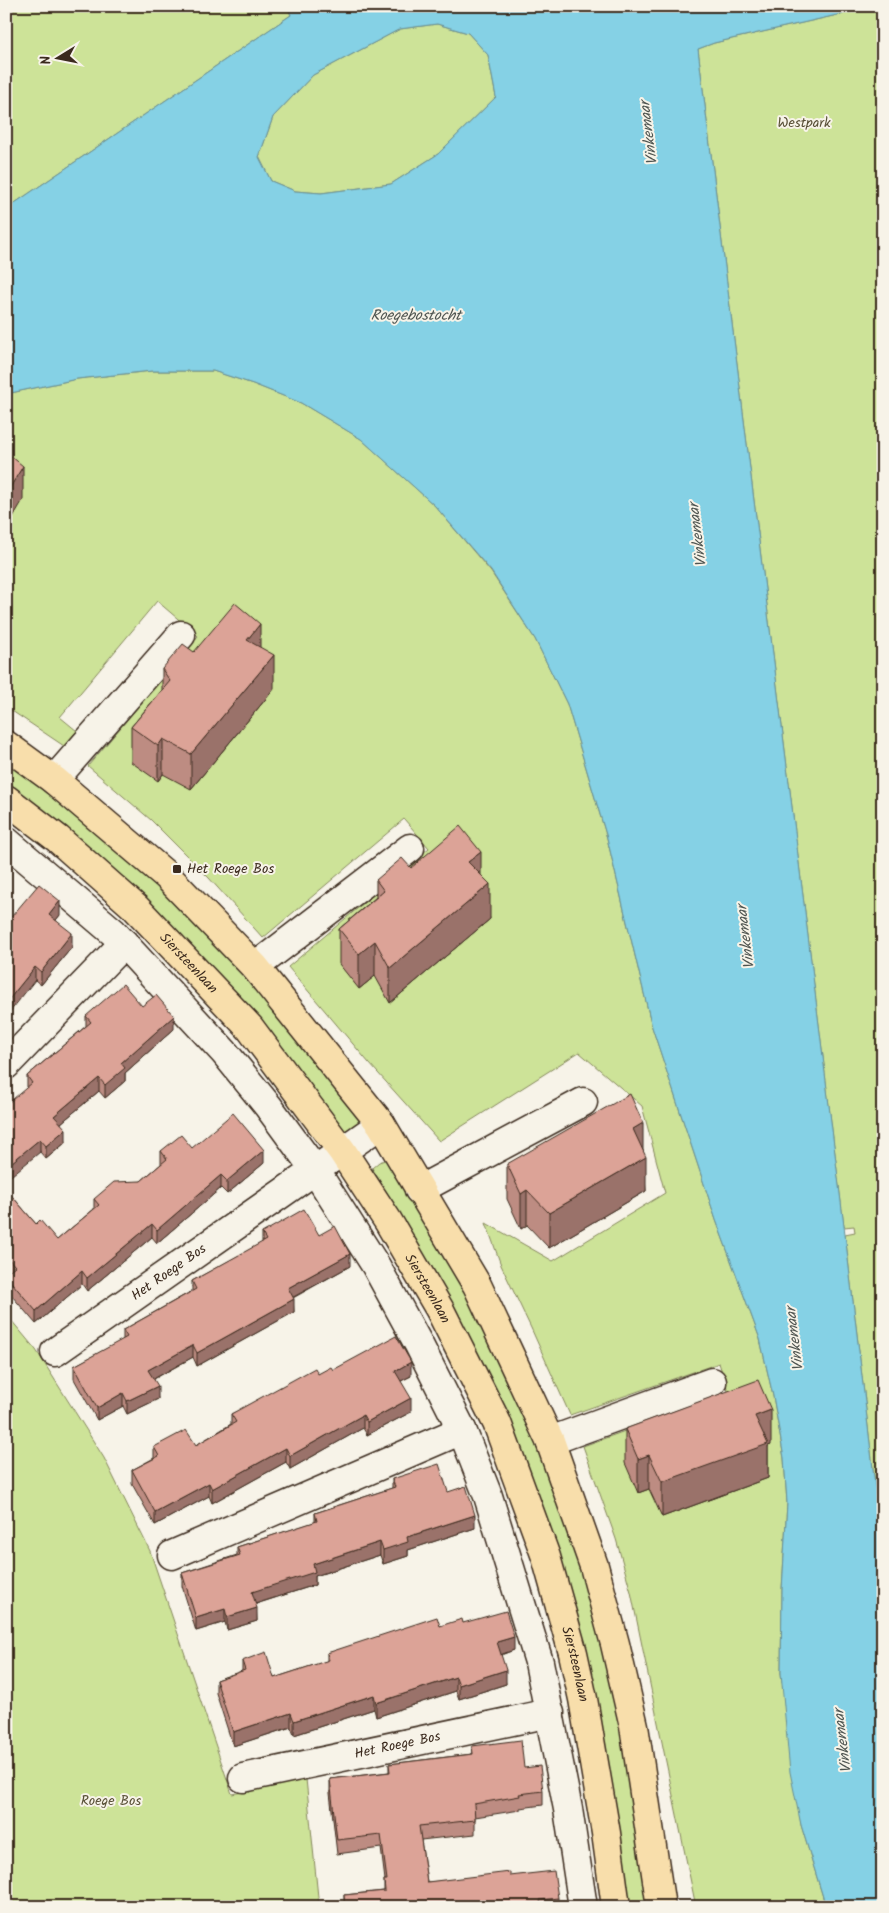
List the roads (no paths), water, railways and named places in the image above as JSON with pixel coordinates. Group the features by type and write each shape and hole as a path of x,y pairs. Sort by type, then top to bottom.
{"main road":[{"path":"6,745 54,780 167,876 255,967 380,1124 477,1285 550,1441 594,1566 634,1726 661,1907"},
{"name":"Siersteenlaan","path":"6,799 58,839 136,908 250,1028 342,1151 388,1221 440,1310 497,1423 546,1557 573,1653 606,1833 616,1907"}],"street":[{"path":"54,780 181,634"},
{"path":"6,841 124,943 224,1052 268,1106 314,1170 376,1266 418,1343 462,1430 488,1496 539,1662 568,1809 583,1907"},
{"path":"255,967 410,848"},
{"path":"6,1065 124,943"},
{"path":"419,1190 583,1102"},
{"name":"Het Roege Bos","path":"55,1352 380,1124"},
{"path":"550,1441 712,1382"},
{"path":"172,1555 462,1430"},
{"name":"Het Roege Bos","path":"243,1778 550,1713"}],"water":[{"path":"287,6 877,6 714,43 698,49 883,1552 883,1907 826,1907 801,1825 790,1772 781,1673 782,1590 787,1503 784,1458 773,1396 760,1339 716,1220 652,1027 607,838 567,704 535,639 491,571 435,506 361,439 301,403 213,371 152,371 77,379 6,394 6,209 291,15","holes":["437,24 468,33 488,55 496,97 438,154 391,184 321,193 295,191 271,181 259,157 273,117 313,75 400,29"]}],"place":[{"name":"Het Roege Bos","path":"177,869"}],"park label":[{"name":"Westpark","path":"804,123"},
{"name":"Roege Bos","path":"111,1801"}],"water label":[{"name":"Vinkemaar","path":"649,133"},
{"name":"Roegebostocht","path":"416,316"},
{"name":"Vinkemaar","path":"698,535"},
{"name":"Vinkemaar","path":"746,937"},
{"name":"Vinkemaar","path":"795,1339"},
{"name":"Vinkemaar","path":"843,1741"}]}
